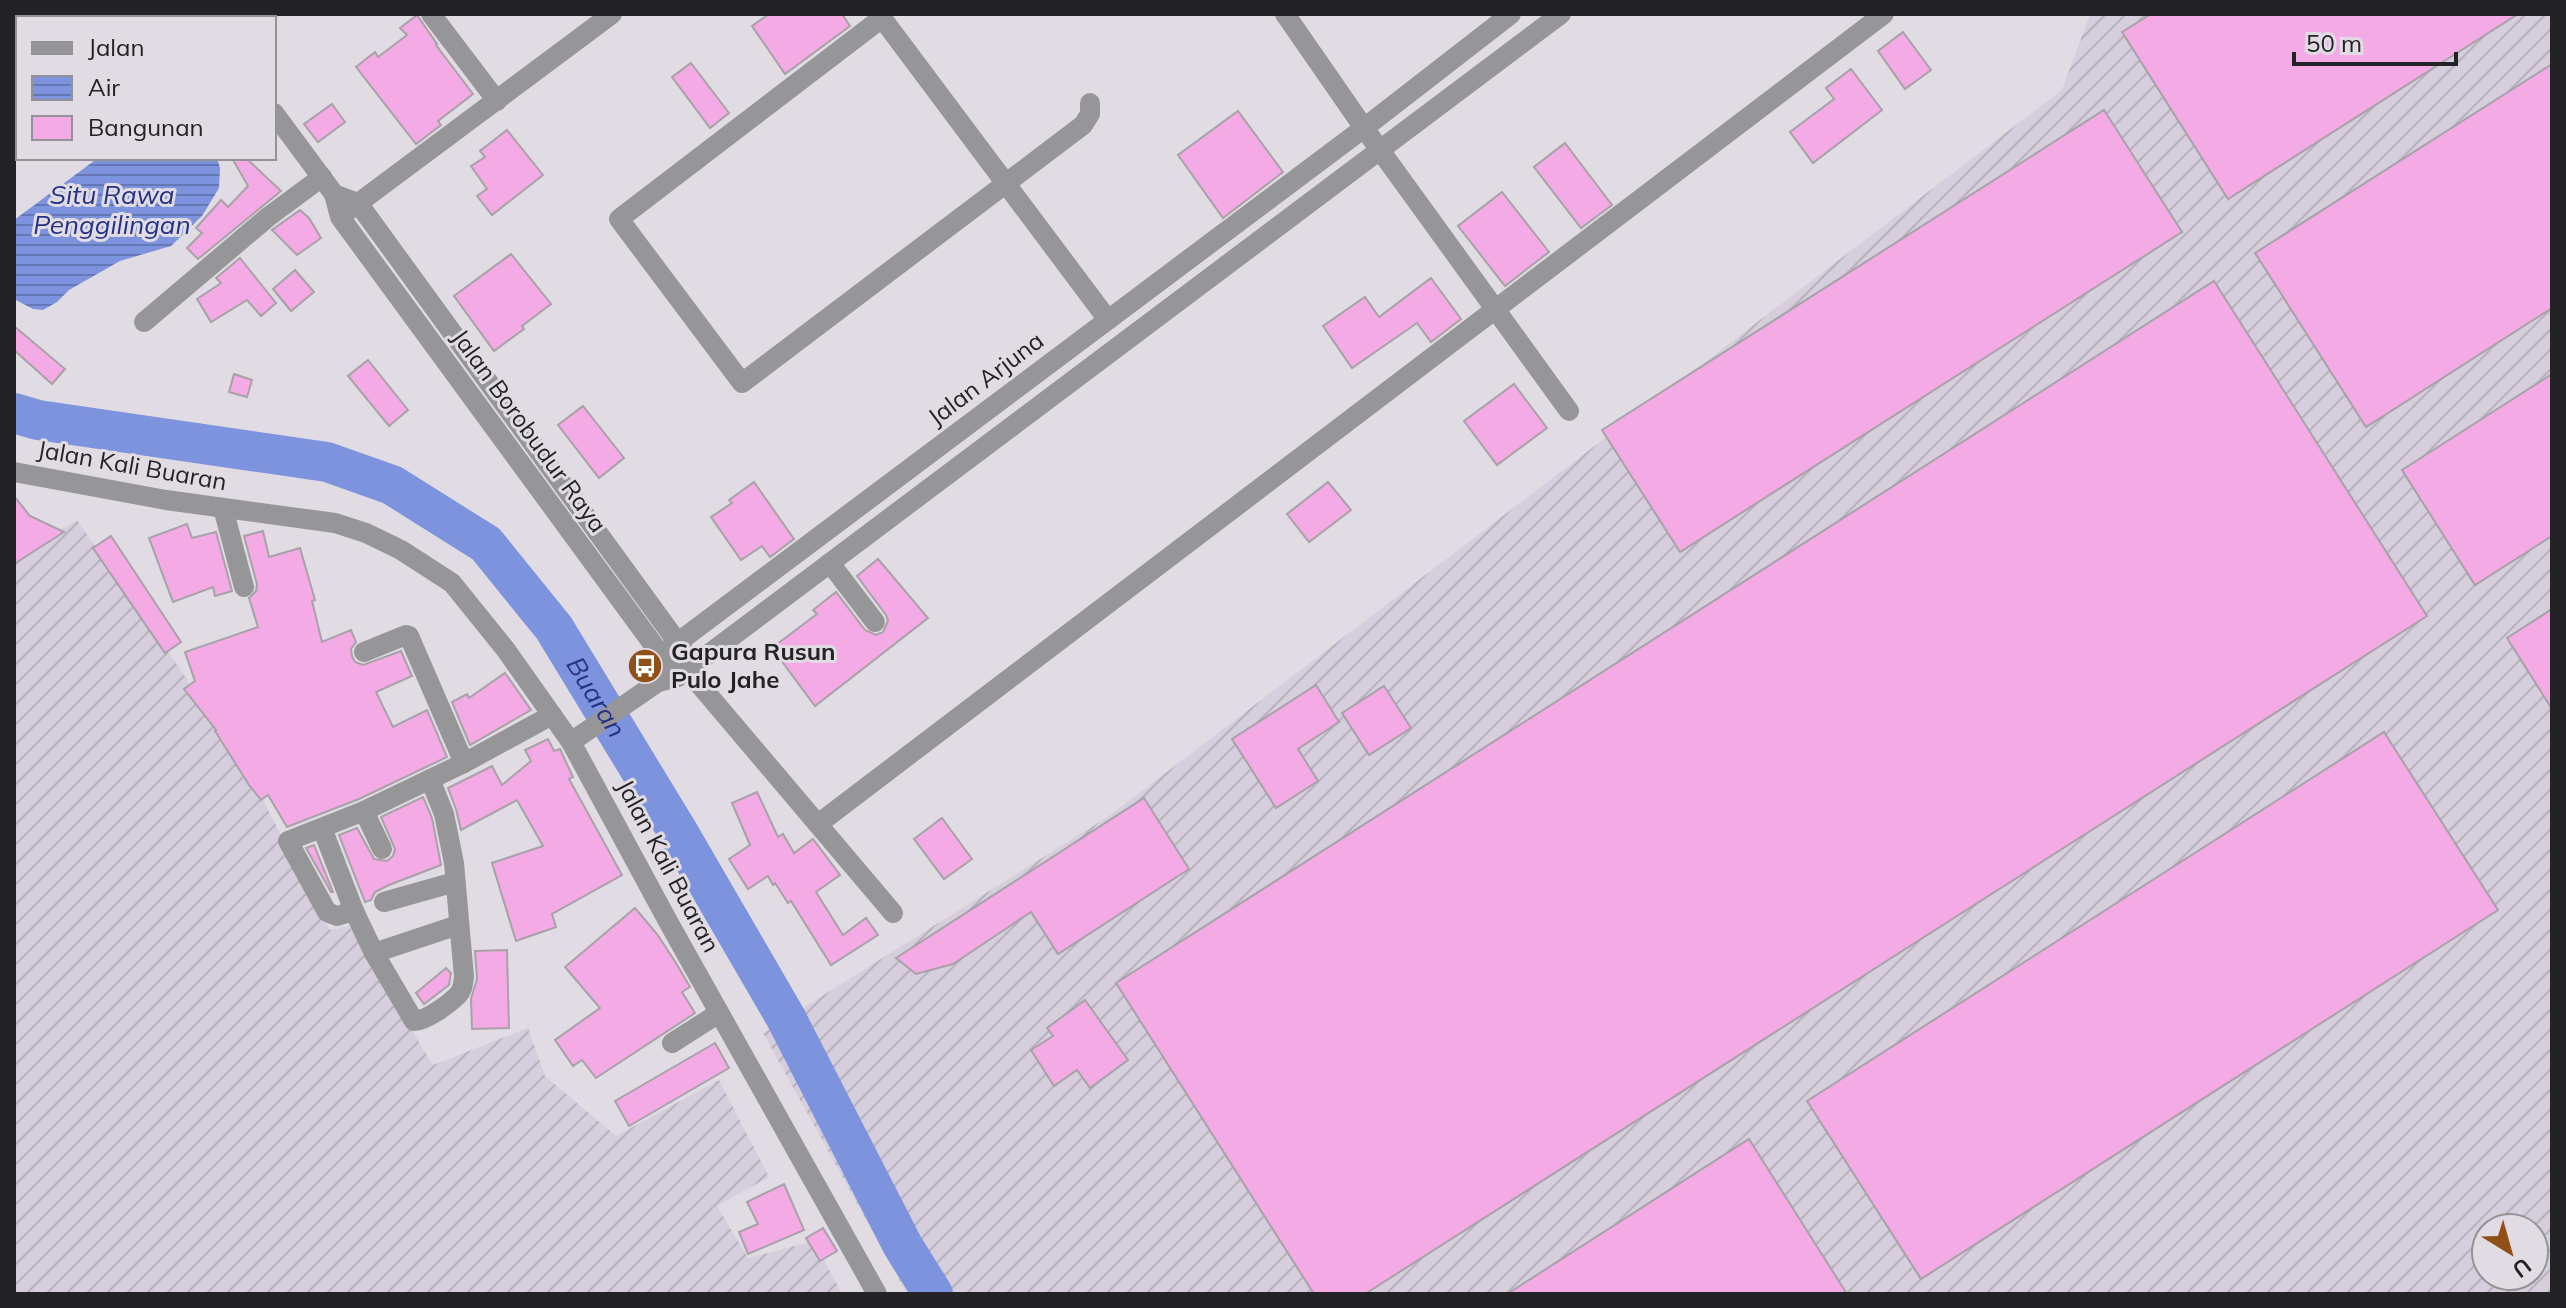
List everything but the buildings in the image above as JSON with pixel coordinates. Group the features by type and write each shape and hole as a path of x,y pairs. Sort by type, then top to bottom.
{"street":[{"path":"431,14 497,101"},
{"path":"340,217 612,14"},
{"path":"1285,14 1569,411"},
{"name":"Jalan Arjuna","path":"661,655 1364,128 1511,14"},
{"path":"576,739 675,680 1561,14"},
{"path":"818,824 1884,14"},
{"path":"1090,103 1090,114 1083,125 1006,185 742,383 619,219 881,16 1006,185 1108,320"},
{"path":"1459,54 1478,78"},
{"name":"Jalan Borobudur Raya","path":"276,116 328,185 340,217 661,655"},
{"path":"144,322 268,217 328,185 358,203"},
{"name":"Jalan Borobudur Raya","path":"358,203 678,642 675,680 818,824 893,913"},
{"path":"1212,242 1227,264"},
{"path":"417,323 435,310"},
{"path":"1077,344 1093,365"},
{"path":"973,421 991,442"},
{"path":"515,456 533,443"},
{"name":"Jalan Kali Buaran","path":"14,472 84,486 335,523 366,533 412,556 452,583 506,650 552,715 576,739 719,1013 877,1294"},
{"path":"897,478 913,500"},
{"path":"223,508 244,587"},
{"path":"830,563 875,622"},
{"path":"364,652 409,636 464,763"},
{"path":"661,655 675,680"},
{"path":"354,911 337,916 327,912 288,841 364,811 464,763 552,715"},
{"path":"322,828 374,953 414,1021 419,1022 458,995 463,988 464,977 454,863 444,814 430,779"},
{"path":"364,811 382,849"},
{"path":"384,902 455,882"},
{"path":"374,953 458,925"},
{"path":"672,1043 719,1013"}],"shaded area":[{"path":"2090,14 2552,14 2552,1294 907,1294 763,1033 1109,816 2062,90"},
{"path":"77,520 242,759 330,930 349,926 433,1065 528,1028 545,1076 616,1136 719,1080 769,1177 717,1206 748,1258 814,1241 842,1294 14,1294 14,557"}],"water":[{"name":"Situ Rawa Penggilingan","path":"95,160 218,160 220,168 219,188 202,216 171,246 120,261 69,290 43,310 33,309 14,299 14,220"}],"waterway":[{"name":"Buaran","path":"14,413 38,420 327,462 392,485 486,544 554,628 678,832 786,1018 903,1246 933,1294"}],"place":[{"name":"Gapura Rusun Pulo Jahe","path":"645,666"}]}
